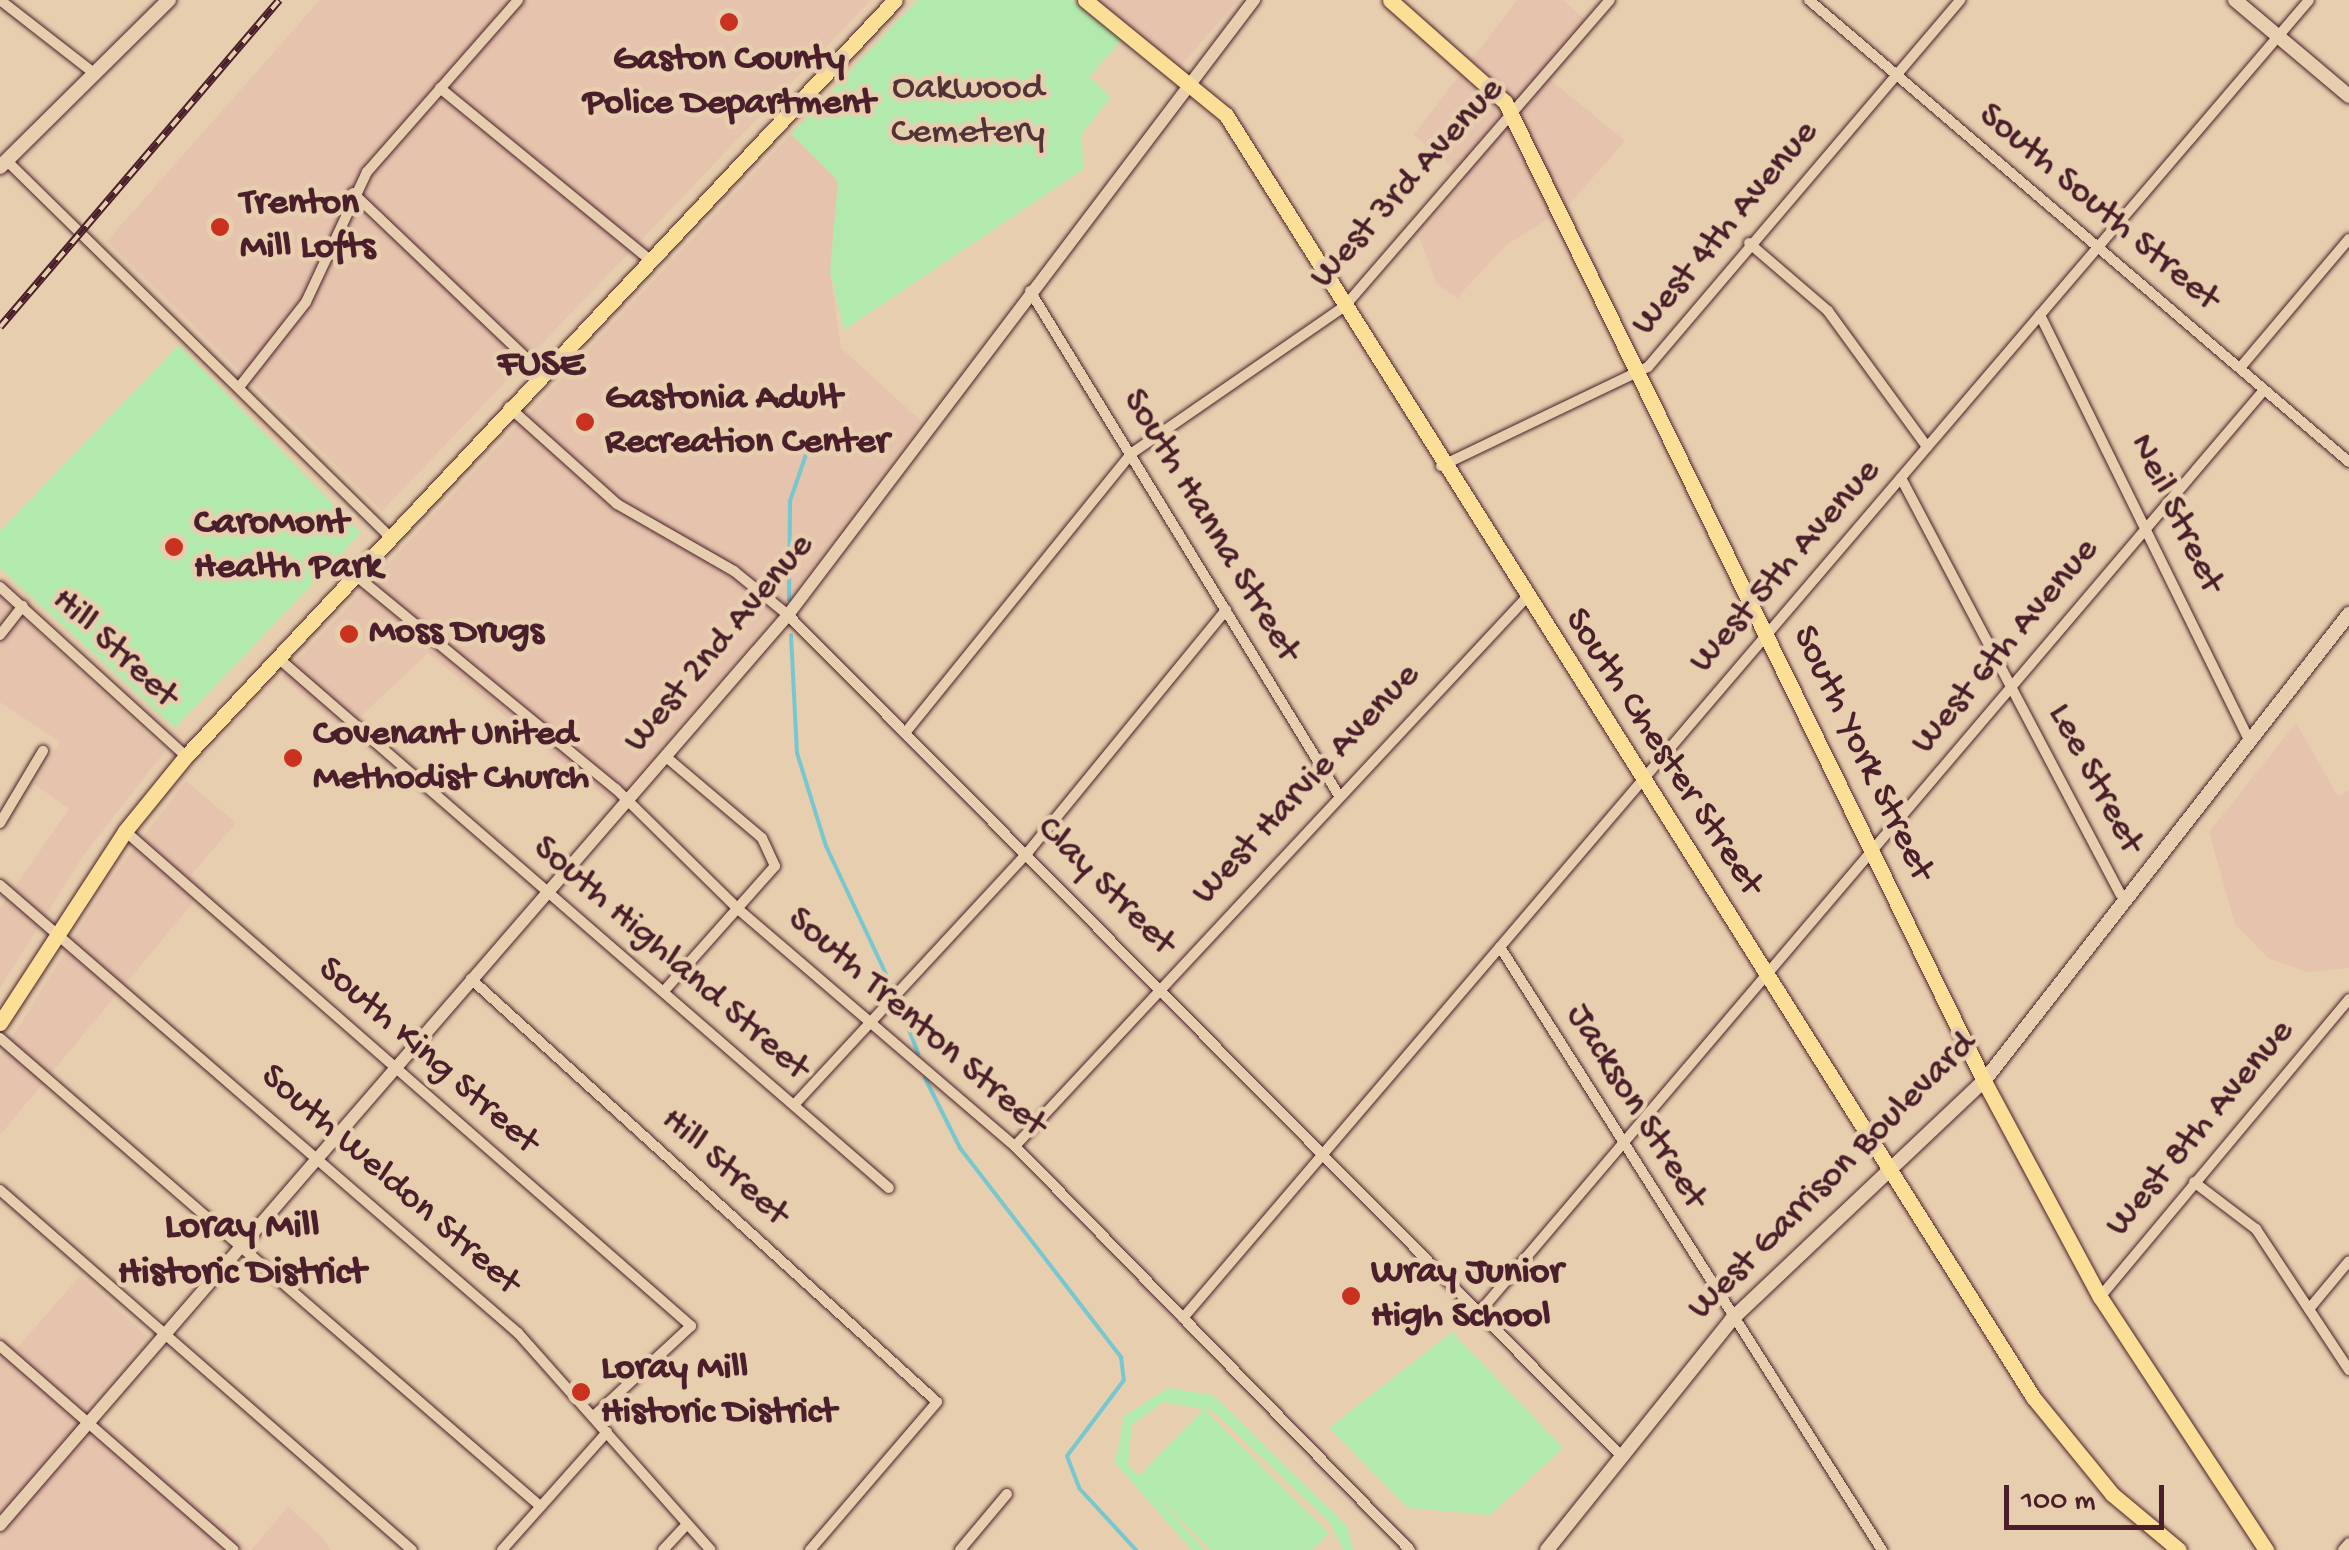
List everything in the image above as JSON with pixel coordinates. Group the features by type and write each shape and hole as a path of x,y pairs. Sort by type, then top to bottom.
{"main road":[{"path":"3,164 169,0"},
{"path":"0,1023 124,831 186,756 509,406 896,0"},
{"name":"South Chester Street","path":"1085,0 1187,79 1226,115 1525,599 1889,1172 2070,1448 2178,1550"},
{"name":"South York Street","path":"1390,0 1512,114 1984,1081 2100,1298 2266,1550"},
{"path":"2235,0 2349,96"},
{"name":"West Garrison Boulevard","path":"1547,1550 1732,1320 1984,1081 2121,895 2347,623"}],"street":[{"path":"0,0 95,74"},
{"path":"240,386 313,290 354,193 518,0"},
{"name":"West 2nd Avenue","path":"0,1525 788,616 1187,79 1254,0"},
{"name":"West 3rd Avenue","path":"905,734 1132,453 1344,308 1610,0"},
{"name":"South South Street","path":"1808,0 2349,462"},
{"name":"West 4th Avenue","path":"1441,466 1638,373 1960,0"},
{"name":"West 5th Avenue","path":"1183,1318 2310,0"},
{"path":"440,88 648,258"},
{"path":"3,164 240,386 390,536"},
{"path":"354,193 541,372"},
{"path":"2240,368 2349,239"},
{"path":"1749,244 1828,312 1928,447"},
{"name":"South Hanna Street","path":"1030,291 1338,794"},
{"name":"Neil Street","path":"2040,315 2149,524 2250,742"},
{"name":"West 6th Avenue","path":"1483,1308 2264,390"},
{"name":"Clay Street","path":"509,406 617,504 734,572 788,616 1483,1308 1621,1456"},
{"name":"Lee Street","path":"1901,478 2121,895"},
{"name":"South Trenton Street","path":"354,574 616,790 623,805 738,909 1014,1146 1410,1550"},
{"name":"Hill Street","path":"0,587 186,756"},
{"name":"West Harvie Avenue","path":"1014,1146 1338,794 1525,599"},
{"path":"0,636 23,606"},
{"path":"794,1106 1028,852 1226,610"},
{"name":"South Highland Street","path":"277,656 888,1188"},
{"path":"0,824 43,751"},
{"path":"664,991 775,866 773,850 665,756"},
{"name":"South King Street","path":"124,831 691,1326 595,1415"},
{"name":"South Weldon Street","path":"0,884 518,1333 595,1415 710,1550"},
{"name":"Jackson Street","path":"1500,948 1732,1320 1882,1550"},
{"name":"Hill Street","path":"471,979 937,1402 810,1550"},
{"name":"West 8th Avenue","path":"2100,1298 2349,999"},
{"path":"0,1038 540,1506"},
{"path":"2194,1182 2256,1229 2349,1370"},
{"path":"0,1190 412,1550"},
{"path":"2310,1309 2349,1261"},
{"path":"0,1346 234,1550"},
{"path":"502,1550 607,1432"},
{"path":"960,1550 1008,1494"},
{"path":"664,1550 688,1524"},
{"path":"2344,1550 2349,1543"}],"shaded area":[{"path":"320,0 871,0 382,511 107,241"},
{"path":"1096,0 1238,0 1179,68"},
{"path":"1517,0 1563,0 1586,20 1541,72 1625,141 1566,208 1506,245 1457,298 1437,284 1419,237 1466,179 1414,135"},
{"path":"791,134 838,181 830,272 841,348 921,421 787,600 612,803 428,653 345,731 282,677"},
{"path":"0,596 165,751 83,856 0,988 0,908 69,809 34,784 60,742 0,702"},
{"path":"2296,723 2338,796 2349,791 2349,968 2307,972 2268,958 2235,924 2209,832"},
{"path":"186,781 236,823 191,875 205,888 0,1135 0,1057 108,883"},
{"path":"80,1276 147,1336 85,1409 250,1550 0,1550 0,1336 16,1349"},
{"path":"288,1507 321,1536 331,1550 251,1550"}],"green space":[{"name":"Oakwood Cemetery","path":"917,0 1072,0 1122,40 1089,77 1111,97 1081,135 1084,169 844,330 830,272 838,181 791,134"},
{"name":"CaroMont Health Park","path":"179,345 361,533 175,728 0,568 0,531"},
{"path":"1452,1332 1563,1448 1490,1515 1408,1508 1329,1428"},
{"path":"1168,1388 1213,1395 1347,1526 1353,1550 1343,1550 1330,1523 1213,1411 1163,1402 1132,1425 1128,1464 1205,1550 1192,1550 1115,1463 1124,1416"},
{"path":"1204,1409 1329,1533 1312,1550 1211,1550 1138,1477"}],"waterway":[{"path":"789,600 790,501 809,446"},
{"path":"791,635 797,753 826,846 892,987"},
{"path":"899,1004 918,1053"},
{"path":"925,1078 960,1148 1121,1357 1124,1380 1067,1456 1079,1488 1136,1550"}],"railway":[{"path":"0,327 279,0"}],"place":[{"name":"Gaston County Police Department","path":"729,22"},
{"name":"Trenton Mill Lofts","path":"220,227"},
{"name":"Gastonia Adult Recreation Center","path":"585,422"},
{"name":"CaroMont Health Park","path":"174,547"},
{"name":"Moss Drugs","path":"349,634"},
{"name":"Covenant United Methodist Church","path":"293,758"},
{"name":"Wray Junior High School","path":"1351,1296"},
{"name":"Loray Mill Historic District","path":"581,1392"}],"district":[{"name":"FUSE","path":"541,366"},
{"name":"Loray Mill Historic District","path":"242,1251"}]}
